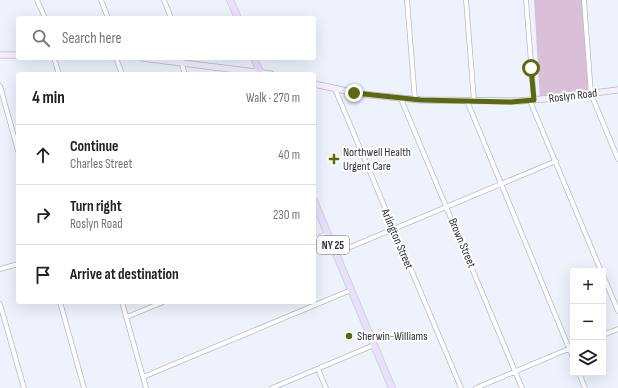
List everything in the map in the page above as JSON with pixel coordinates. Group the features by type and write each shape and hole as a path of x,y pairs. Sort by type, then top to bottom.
{"main road":[{"path":"230,0 237,16"},
{"path":"0,55 16,55"},
{"path":"162,60 181,62 189,61 255,72"},
{"path":"255,60 261,72"},
{"name":"Roslyn Road","path":"316,84 360,94 401,99 511,102 618,90"},
{"name":"NY 25","path":"316,206 392,388"}],"street":[{"path":"37,0 44,16"},
{"path":"101,0 107,16"},
{"path":"164,0 170,16"},
{"path":"407,0 415,100"},
{"path":"466,0 474,101"},
{"path":"526,0 532,100 600,268"},
{"path":"584,0 591,94 618,159"},
{"path":"55,60 58,72"},
{"path":"117,60 121,72"},
{"path":"181,62 185,72"},
{"path":"0,86 16,143"},
{"name":"Arlington Street","path":"335,89 461,388"},
{"name":"Brown Street","path":"401,99 522,388"},
{"path":"467,101 500,184 570,346"},
{"path":"336,253 556,161"},
{"path":"316,238 328,234"},
{"path":"0,269 16,265"},
{"path":"606,282 618,311"},
{"path":"143,377 351,290"},
{"path":"0,304 24,388"},
{"path":"61,304 84,388"},
{"path":"123,304 146,388"},
{"path":"127,317 158,304"},
{"path":"606,334 618,328"},
{"path":"272,388 374,345"},
{"path":"476,388 570,348"},
{"path":"318,369 326,388"},
{"path":"580,376 585,388"}],"shaded area":[{"path":"534,0 585,0 591,93 540,100"}],"place":[{"name":"Northwell Health Urgent Care","path":"334,159"},
{"name":"Sherwin-Williams","path":"349,336"}],"route":[{"path":"354,93 421,100 511,102 534,100 531,68"}]}
